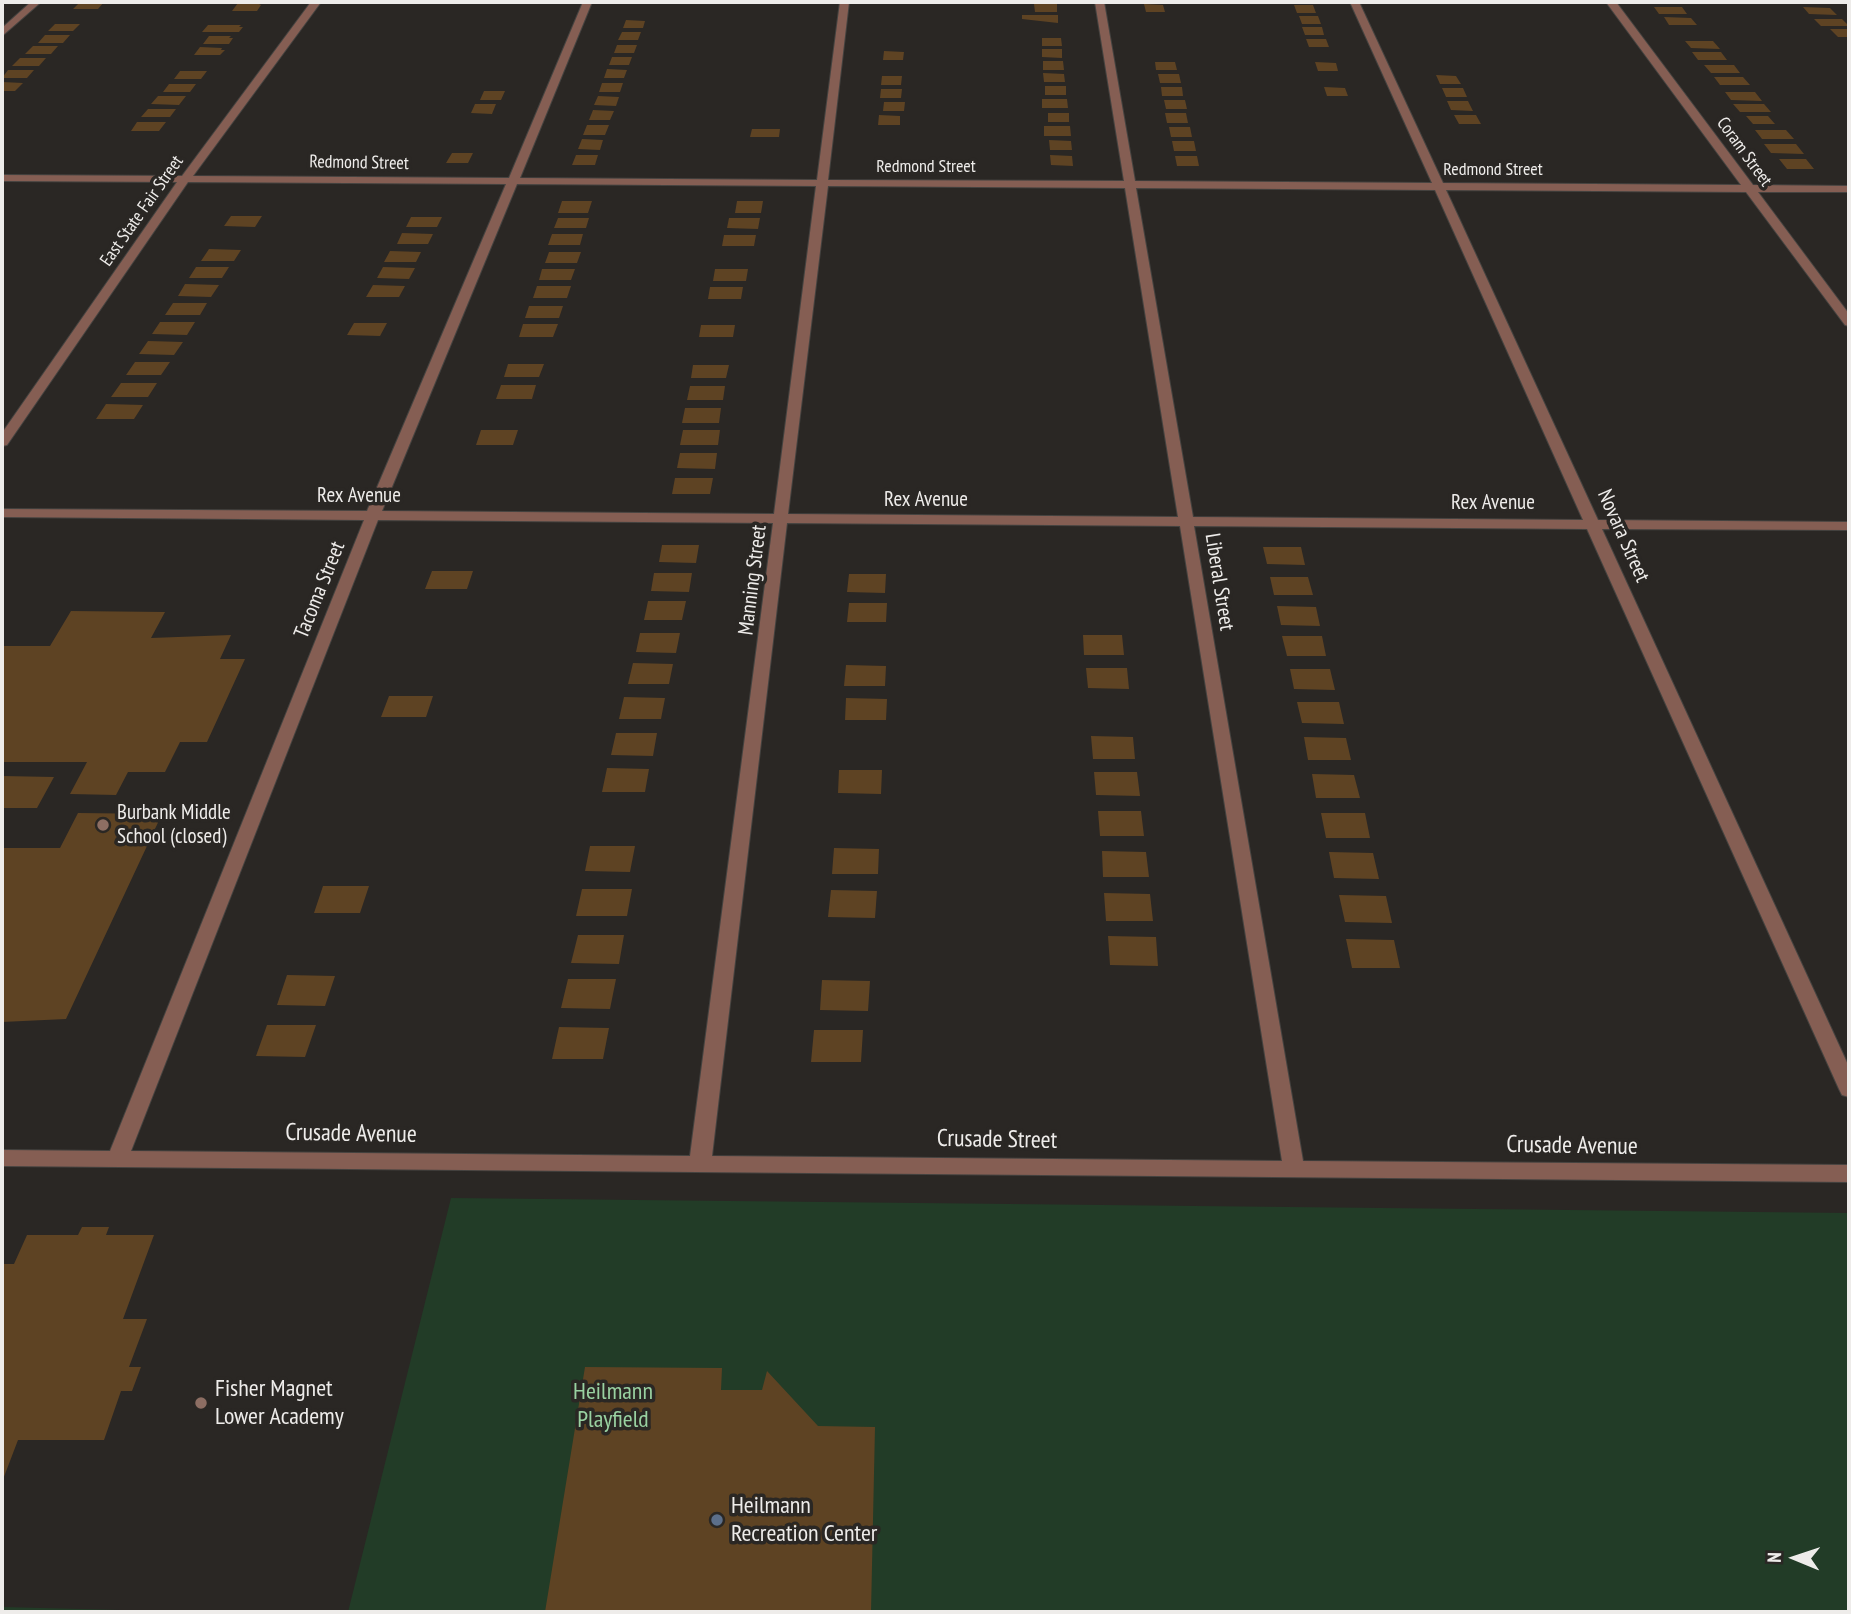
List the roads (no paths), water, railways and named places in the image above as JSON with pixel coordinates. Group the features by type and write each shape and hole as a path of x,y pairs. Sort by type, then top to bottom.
{"street":[{"path":"2,33 36,2"},
{"name":"East State Fair Street","path":"2,442 206,149 316,2"},
{"name":"Tacoma Street","path":"117,1158 372,517 588,2"},
{"name":"Manning Street","path":"700,1164 845,2"},
{"name":"Liberal Street","path":"1100,2 1294,1170"},
{"name":"Novara Street","path":"1355,2 1586,506 1591,525 1602,540 1849,1089"},
{"name":"Coram Street","path":"1611,2 1849,322"},
{"name":"Redmond Street","path":"2,178 1849,189"},
{"name":"Rex Avenue","path":"2,513 1849,526"},
{"name":"Crusade Avenue","path":"2,1158 700,1164"},
{"name":"Crusade Street","path":"700,1164 1294,1170"},
{"name":"Crusade Avenue","path":"1294,1170 1849,1174"}],"place":[{"name":"Burbank Middle School (closed)","path":"103,825"},
{"name":"Fisher Magnet Lower Academy","path":"201,1403"},
{"name":"Heilmann Recreation Center","path":"717,1520"}],"park label":[{"name":"Heilmann Playfield","path":"613,1406"}]}
